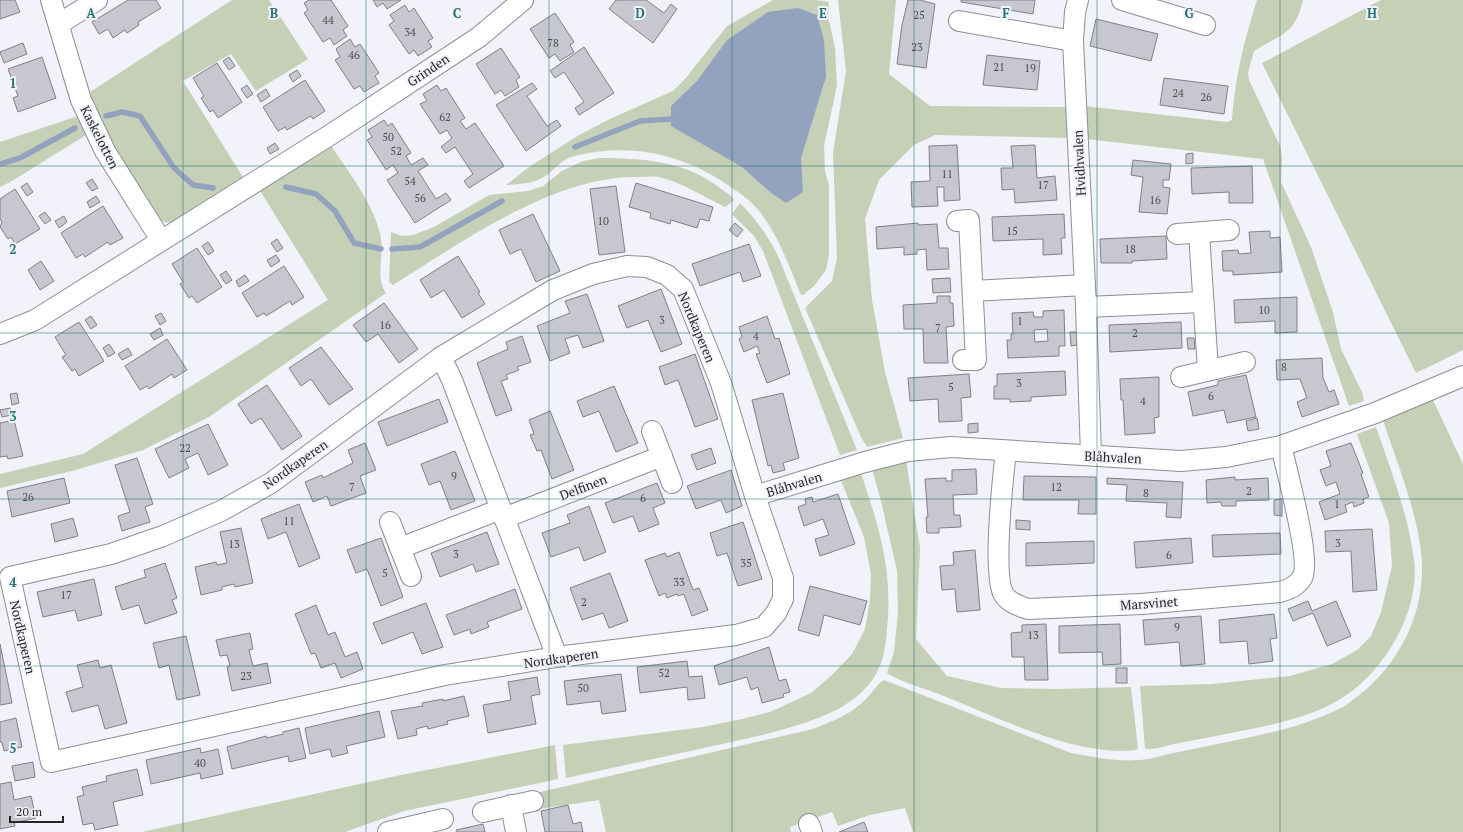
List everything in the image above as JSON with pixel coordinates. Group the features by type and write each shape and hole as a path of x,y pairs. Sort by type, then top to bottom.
{"street":[{"name":"Kaskelotten","path":"51,0 81,100 99,139 161,240"},
{"path":"59,24 97,0"},
{"name":"Grinden","path":"161,240 330,135 479,37 523,0"},
{"name":"Hvidhvalen","path":"1078,0 1075,12 1073,41 1086,307 1091,455"},
{"path":"1122,0 1205,25"},
{"path":"959,21 1073,41"},
{"path":"957,221 969,220 976,360 963,360"},
{"path":"1177,234 1229,230"},
{"path":"1199,232 1208,370"},
{"path":"0,334 35,320 161,240"},
{"name":"Nordkaperen","path":"626,266 647,266 667,275 682,290 721,383 755,496 783,578 783,599 776,613 764,627 736,636 557,657 445,676 51,762 10,576 111,554 163,536 221,511 271,483 441,357 553,290 593,274 626,266"},
{"path":"973,291 1085,285"},
{"path":"1086,307 1203,302"},
{"path":"441,357 455,388 557,657"},
{"path":"1181,377 1245,362"},
{"name":"Blåhvalen","path":"755,496 865,462 908,451 951,447 1006,452 1091,455 1181,461 1226,457 1281,446 1375,413 1463,376"},
{"path":"652,431 672,483"},
{"name":"Marsvinet","path":"1006,452 1000,498 1000,582 1004,596 1015,605 1028,609 1141,604 1280,592 1293,588 1303,577 1305,561 1293,496 1281,446"},
{"name":"Delfinen","path":"400,548 503,514 662,456"},
{"path":"390,522 411,576"},
{"path":"483,812 533,801"},
{"path":"511,806 516,832"},
{"path":"388,832 415,829 443,819"}],"green space":[{"path":"232,0 269,0 308,59 256,91 231,54 183,81 244,179 173,223 164,222 156,217 101,127 90,92"},
{"path":"773,0 816,0 829,2 828,16 835,48 837,85 824,146 825,171 829,185 829,255 826,270 814,286 803,295 801,295 775,235 763,216 749,200 714,176 676,159 637,151 616,150 595,152 569,158 538,180 506,185 529,167 579,135 614,117 673,91 685,79 727,26"},
{"path":"838,0 896,0 889,74 930,106 1066,107 1070,138 935,135 914,145 879,180 865,219 872,300 885,372 903,438 867,447 861,437 805,308 832,281 837,258 833,153 846,71"},
{"path":"1257,0 1303,0 1300,12 1291,27 1279,37 1254,51 1248,73 1249,80 1280,146 1282,157 1281,182 1311,247 1333,312 1341,349 1362,392 1364,401 1349,406 1263,159 1086,139 1084,106 1227,122 1232,120 1235,89 1241,59"},
{"path":"1381,0 1463,0 1463,350 1416,373 1262,63"},
{"path":"78,116 86,135 0,187 0,142"},
{"path":"330,144 367,202 378,227 382,246 380,274 386,293 209,417 143,450 72,471 0,488 0,474 83,454 328,300 259,189"},
{"path":"600,158 647,160 678,167 707,179 734,200 725,207 685,186 659,177 606,179 574,187 542,199 510,214 479,231 393,285 389,282 391,232 402,236 413,235 434,227 489,195 528,191 543,186 562,171 583,161"},
{"path":"740,203 761,228 778,256 857,450 840,455 763,251 754,236 732,214"},
{"path":"1433,400 1463,464 1463,832 913,832 905,808 870,815 838,826 832,812 790,827 791,832 606,832 599,800 539,809 536,793 813,729 842,716 861,704 884,680 1071,753 1114,760 1146,759 1250,737 1277,731 1329,714 1343,707 1358,696 1385,670 1396,655 1413,621 1421,585 1422,566 1420,547 1413,510 1383,420"},
{"path":"1376,427 1408,526 1414,560 1415,580 1405,621 1395,641 1383,659 1369,676 1354,690 1317,711 1262,727 1145,749 1140,686 1212,684 1290,676 1332,664 1357,650 1371,636 1381,612 1392,566 1389,523 1357,434"},
{"path":"906,460 920,548 916,639 947,676 1001,688 1056,689 1131,687 1138,748 1136,750 1113,751 1088,748 1063,742 1013,725 944,696 907,683 887,673 894,652 898,612 897,571 872,469"},
{"path":"861,473 879,531 888,587 887,629 883,655 874,677 865,689 839,709 789,728 566,778 563,745 703,727 770,712 811,693 833,674 852,654 865,629 870,600 871,574 864,537 840,478"},
{"path":"555,745 558,779 404,811 345,832 142,832 396,776"}],"water":[{"path":"798,8 817,15 824,40 826,77 801,158 803,192 786,203 770,192 742,167 671,126 671,106 697,81 727,40 768,12"}],"building":[{"path":"0,0 15,0 20,12 0,19"},
{"path":"128,0 156,0 161,8 138,22 139,25 127,33 125,30 113,38 108,29 99,34 92,22"},
{"path":"309,0 331,0 348,26 343,30 347,36 334,45 330,38 323,42 304,13 308,10 304,3"},
{"path":"373,0 401,0 387,9 383,3 377,7"},
{"path":"616,0 646,0 664,13 671,4 677,9 653,43 609,9"},
{"path":"908,0 920,0 935,4 926,68 897,64 902,25"},
{"path":"961,0 1035,0 1033,14 961,2"},
{"path":"405,5 409,12 414,8 433,38 428,41 432,47 418,56 414,50 409,54 389,25 394,21 390,15"},
{"path":"555,13 574,42 570,45 574,52 560,61 555,54 549,58 530,29"},
{"path":"1096,19 1158,34 1151,61 1090,46"},
{"path":"350,39 355,47 360,44 379,73 375,76 379,83 364,92 360,86 354,89 335,60 340,57 336,49"},
{"path":"23,43 27,54 4,63 0,52"},
{"path":"584,47 614,93 579,115 575,108 584,102 564,72 555,78 550,71"},
{"path":"501,48 520,77 516,80 519,87 505,96 501,90 495,94 476,64"},
{"path":"987,55 1040,61 1037,90 983,85"},
{"path":"42,57 56,98 18,112 13,98 18,96 8,69"},
{"path":"229,57 235,66 229,70 223,61"},
{"path":"217,63 242,102 218,118 213,110 210,112 201,98 204,96 193,78"},
{"path":"297,70 301,76 293,82 289,75"},
{"path":"1164,78 1228,86 1224,114 1160,105"},
{"path":"305,80 325,111 313,119 311,116 287,130 285,127 278,131 263,107"},
{"path":"532,83 537,89 527,96 547,126 557,120 561,126 526,151 496,105"},
{"path":"247,85 253,94 247,98 241,89"},
{"path":"437,85 441,91 446,88 465,118 460,121 466,129 475,123 504,166 469,188 464,181 473,174 455,147 446,153 441,147 452,138 447,130 440,134 420,104 427,101 423,94"},
{"path":"266,89 270,96 261,102 257,95"},
{"path":"384,120 388,126 392,123 411,153 406,156 411,165 423,158 428,165 418,171 436,199 446,193 451,200 415,223 387,180 398,173 393,165 386,170 367,140 372,137 368,130"},
{"path":"275,143 279,149 270,154 267,148"},
{"path":"957,145 960,200 944,201 944,187 937,187 938,206 912,207 911,182 930,181 929,146"},
{"path":"1035,145 1037,178 1055,176 1057,200 1015,203 1014,189 1002,190 1001,168 1013,168 1011,146"},
{"path":"1193,153 1193,163 1186,164 1186,154"},
{"path":"1133,160 1171,164 1169,180 1163,180 1163,187 1170,188 1167,214 1139,212 1143,177 1131,175"},
{"path":"1252,166 1253,203 1229,203 1229,192 1192,194 1191,168"},
{"path":"92,179 98,188 92,191 86,183"},
{"path":"27,183 33,192 27,196 21,187"},
{"path":"636,183 713,207 709,221 700,219 697,228 671,220 670,224 650,218 651,213 629,207"},
{"path":"616,186 625,252 599,255 590,189"},
{"path":"15,189 40,229 15,244 11,237 8,239 0,227 2,222 0,219 0,199"},
{"path":"96,196 100,202 90,208 87,202"},
{"path":"103,206 123,238 110,245 108,242 85,257 83,254 76,258 61,233"},
{"path":"45,212 51,220 45,224 39,216"},
{"path":"533,214 560,271 536,282 521,249 510,254 499,230"},
{"path":"1064,214 1065,238 1061,238 1062,254 1043,255 1043,239 993,241 992,217"},
{"path":"64,216 67,222 59,228 55,221"},
{"path":"735,223 743,230 737,237 729,230"},
{"path":"918,223 918,225 937,224 939,248 948,248 949,269 927,270 926,249 917,250 917,254 904,255 904,247 877,249 876,227"},
{"path":"1270,231 1270,238 1280,237 1282,272 1233,275 1233,271 1223,271 1222,251 1238,250 1239,254 1251,253 1249,232"},
{"path":"1166,236 1167,259 1132,261 1132,263 1101,263 1100,239"},
{"path":"277,239 283,248 277,252 271,243"},
{"path":"208,242 214,251 208,255 202,246"},
{"path":"749,244 761,276 743,282 740,272 700,286 692,264"},
{"path":"197,248 222,287 197,303 192,296 189,298 180,284 183,282 172,264"},
{"path":"276,255 280,261 271,267 267,260"},
{"path":"458,256 480,292 478,293 485,304 462,318 444,290 431,298 420,280"},
{"path":"41,261 54,281 40,290 28,270"},
{"path":"284,266 304,297 292,305 290,301 266,316 264,313 257,317 242,293"},
{"path":"226,271 232,280 226,284 220,275"},
{"path":"245,275 249,281 239,287 236,281"},
{"path":"950,278 951,292 933,293 932,279"},
{"path":"661,289 682,344 661,352 648,320 627,328 618,306"},
{"path":"587,294 604,341 583,348 578,335 565,339 570,353 550,361 537,326 570,313 565,301"},
{"path":"937,296 950,296 950,303 953,303 954,326 946,327 948,363 924,363 923,329 904,329 903,305 937,303"},
{"path":"1297,297 1297,332 1275,333 1275,321 1235,323 1234,300"},
{"path":"384,303 418,349 399,363 378,334 366,342 353,325"},
{"path":"1064,310 1065,346 1059,346 1059,356 1008,358 1007,340 1011,340 1011,334 1013,334 1012,313 1033,312 1034,317 1043,317 1043,311","holes":["1047,329 1048,341 1035,342 1034,330"]},
{"path":"161,313 166,321 160,325 155,316"},
{"path":"91,316 97,325 91,329 85,320"},
{"path":"767,316 775,339 779,338 790,374 767,383 756,354 760,353 757,346 744,352 739,339 742,337 739,327"},
{"path":"79,322 104,361 79,376 75,369 72,371 62,357 66,355 55,337"},
{"path":"1181,322 1182,348 1110,352 1109,325"},
{"path":"160,328 163,335 154,340 150,334"},
{"path":"1070,332 1077,332 1077,345 1071,346"},
{"path":"522,336 531,362 517,367 519,370 506,375 508,379 501,381 512,410 496,416 477,363 508,349 506,342"},
{"path":"1187,338 1194,338 1195,349 1188,349"},
{"path":"167,339 187,370 174,378 172,374 149,389 147,386 140,390 125,366"},
{"path":"109,344 115,353 108,357 103,348"},
{"path":"321,347 353,389 329,405 311,379 301,386 289,368"},
{"path":"128,348 132,355 122,360 118,354"},
{"path":"695,354 718,419 695,427 678,380 665,385 659,367"},
{"path":"1322,358 1323,378 1329,392 1334,390 1339,404 1302,417 1297,402 1307,398 1300,379 1277,380 1276,360"},
{"path":"1065,371 1066,395 1031,397 1031,401 1010,402 1010,399 994,399 994,386 997,386 997,374"},
{"path":"969,374 971,397 961,398 962,421 939,422 938,399 910,401 908,378"},
{"path":"1246,375 1256,417 1227,423 1224,410 1193,416 1188,392 1218,385 1218,381"},
{"path":"1159,377 1159,417 1154,418 1155,433 1125,435 1120,379"},
{"path":"267,385 302,436 282,450 261,418 251,424 238,404"},
{"path":"614,386 638,443 616,452 599,411 583,417 577,401"},
{"path":"17,393 19,403 12,405 10,394"},
{"path":"783,393 799,458 783,463 785,470 773,473 771,465 768,466 752,400"},
{"path":"439,399 448,422 387,446 378,422"},
{"path":"10,408 12,415 2,417 0,410"},
{"path":"550,411 574,470 552,479 541,450 537,451 530,435 534,434 529,420"},
{"path":"1257,418 1259,429 1248,431 1246,421"},
{"path":"14,420 23,456 8,459 7,456 0,457 0,423"},
{"path":"978,423 978,432 968,433 968,424"},
{"path":"208,424 228,465 208,475 198,453 185,459 189,468 169,478 155,449"},
{"path":"365,443 376,470 360,476 366,493 331,506 327,496 313,502 305,482 322,475 323,478 353,463 348,450"},
{"path":"1351,443 1363,473 1361,474 1369,497 1363,499 1364,503 1354,507 1353,502 1345,505 1347,512 1325,520 1319,502 1340,494 1336,482 1326,486 1320,470 1331,466 1326,451"},
{"path":"711,448 716,463 697,470 691,455"},
{"path":"455,451 475,501 451,510 440,481 429,485 421,464"},
{"path":"137,458 153,504 145,507 150,522 122,531 118,516 130,512 115,465"},
{"path":"976,469 977,494 953,495 954,515 960,515 961,527 939,528 939,533 927,533 926,517 928,517 925,479 946,478 946,481 952,481 952,470"},
{"path":"731,470 742,506 726,513 721,500 696,509 687,486"},
{"path":"1024,476 1096,477 1096,514 1078,514 1079,500 1023,500"},
{"path":"1235,477 1235,480 1268,478 1269,500 1236,501 1236,506 1222,506 1221,502 1207,503 1206,480"},
{"path":"64,478 70,503 12,517 7,491"},
{"path":"1107,478 1183,482 1181,518 1166,517 1167,503 1126,501 1127,485 1107,484"},
{"path":"657,483 665,503 653,508 659,524 639,532 633,516 613,523 605,503"},
{"path":"838,494 855,544 820,556 815,539 829,535 823,519 804,526 798,507 806,504 805,499 812,497 813,502"},
{"path":"1282,499 1282,516 1274,515 1274,500"},
{"path":"299,504 320,558 299,567 286,532 268,539 261,519"},
{"path":"589,506 606,552 584,561 579,547 551,557 542,533 570,523 567,515"},
{"path":"73,518 78,536 55,542 51,524"},
{"path":"1016,520 1030,521 1030,530 1016,529"},
{"path":"743,522 762,579 738,586 727,553 717,556 710,533"},
{"path":"241,528 253,583 235,587 234,584 222,587 222,590 201,595 195,567 216,562 217,565 227,563 220,532"},
{"path":"1372,529 1377,590 1353,592 1351,551 1326,552 1325,531"},
{"path":"487,532 499,564 476,572 473,564 440,577 431,553"},
{"path":"1280,533 1281,554 1213,557 1212,535"},
{"path":"381,538 403,597 381,606 367,569 356,573 347,550"},
{"path":"1191,538 1193,563 1136,568 1134,542"},
{"path":"1094,541 1094,563 1026,566 1026,543"},
{"path":"975,550 980,610 957,612 955,589 942,590 940,566 954,565 953,552"},
{"path":"679,552 693,590 699,588 708,610 692,616 684,594 678,596 677,594 667,598 665,593 659,596 645,560 665,553 667,557"},
{"path":"165,563 177,598 172,600 177,613 145,624 139,605 122,610 115,587 146,577 144,570"},
{"path":"610,573 628,621 609,628 603,613 582,620 570,588"},
{"path":"94,579 102,615 78,621 75,610 43,617 37,592"},
{"path":"810,586 867,601 860,625 824,615 819,636 798,630"},
{"path":"515,589 522,609 487,622 489,627 471,634 470,629 454,635 446,615"},
{"path":"1308,601 1312,611 1336,601 1351,636 1327,646 1313,613 1293,621 1288,609"},
{"path":"426,603 443,647 422,654 413,632 382,644 373,623"},
{"path":"316,605 328,635 335,632 345,657 357,652 363,669 341,678 335,663 321,668 315,653 311,654 295,614"},
{"path":"1274,614 1277,638 1270,639 1273,661 1249,664 1247,641 1220,643 1219,620"},
{"path":"1201,616 1205,664 1181,666 1179,642 1145,645 1143,620"},
{"path":"1046,624 1048,680 1025,680 1024,657 1012,657 1011,633 1022,632 1022,625"},
{"path":"1120,624 1121,664 1103,665 1102,652 1059,653 1059,626"},
{"path":"250,633 253,649 249,650 253,666 267,663 271,683 232,691 227,667 230,666 227,655 220,656 216,640"},
{"path":"186,636 200,695 177,700 169,665 159,668 153,643"},
{"path":"0,644 12,703 0,705"},
{"path":"769,647 779,681 786,679 790,692 783,694 784,697 762,703 758,687 751,690 747,677 719,685 714,666"},
{"path":"98,660 100,668 111,665 127,723 105,729 98,705 72,712 66,692 83,687 77,665"},
{"path":"687,661 689,677 702,676 705,698 688,700 687,687 640,693 637,667"},
{"path":"1116,668 1127,668 1127,683 1116,683"},
{"path":"621,674 626,711 602,714 600,701 567,705 564,681"},
{"path":"537,677 540,694 531,696 536,724 488,733 483,705 511,700 508,682"},
{"path":"464,696 469,716 447,721 448,724 428,729 427,726 416,729 417,735 398,739 391,711 423,706 422,703 443,699 443,701"},
{"path":"379,711 385,737 346,746 348,753 332,757 330,749 310,754 305,728"},
{"path":"16,718 22,747 4,751 2,742 0,742 0,722"},
{"path":"299,728 306,758 289,762 288,756 232,769 227,747 266,736 267,738 283,734 283,732"},
{"path":"200,748 201,753 218,749 223,774 201,779 200,773 151,784 146,760"},
{"path":"33,762 35,777 15,781 12,766"},
{"path":"137,769 143,795 113,802 118,825 95,830 93,823 83,825 77,797 84,795 82,787 107,781 106,776"},
{"path":"11,782 14,800 31,796 36,818 14,823 15,826 0,829 0,784"},
{"path":"568,805 573,824 581,822 583,832 545,832 541,811"},
{"path":"864,822 868,832 839,832"},
{"path":"483,824 485,832 457,832 456,830"}],"waterway":[{"path":"106,116 122,112 140,116 174,168 193,185 213,188"},
{"path":"575,147 640,121 671,119"},
{"path":"0,164 20,158 75,128"},
{"path":"286,187 316,194 335,211 354,243 381,249"},
{"path":"392,249 420,247 502,201"}]}
